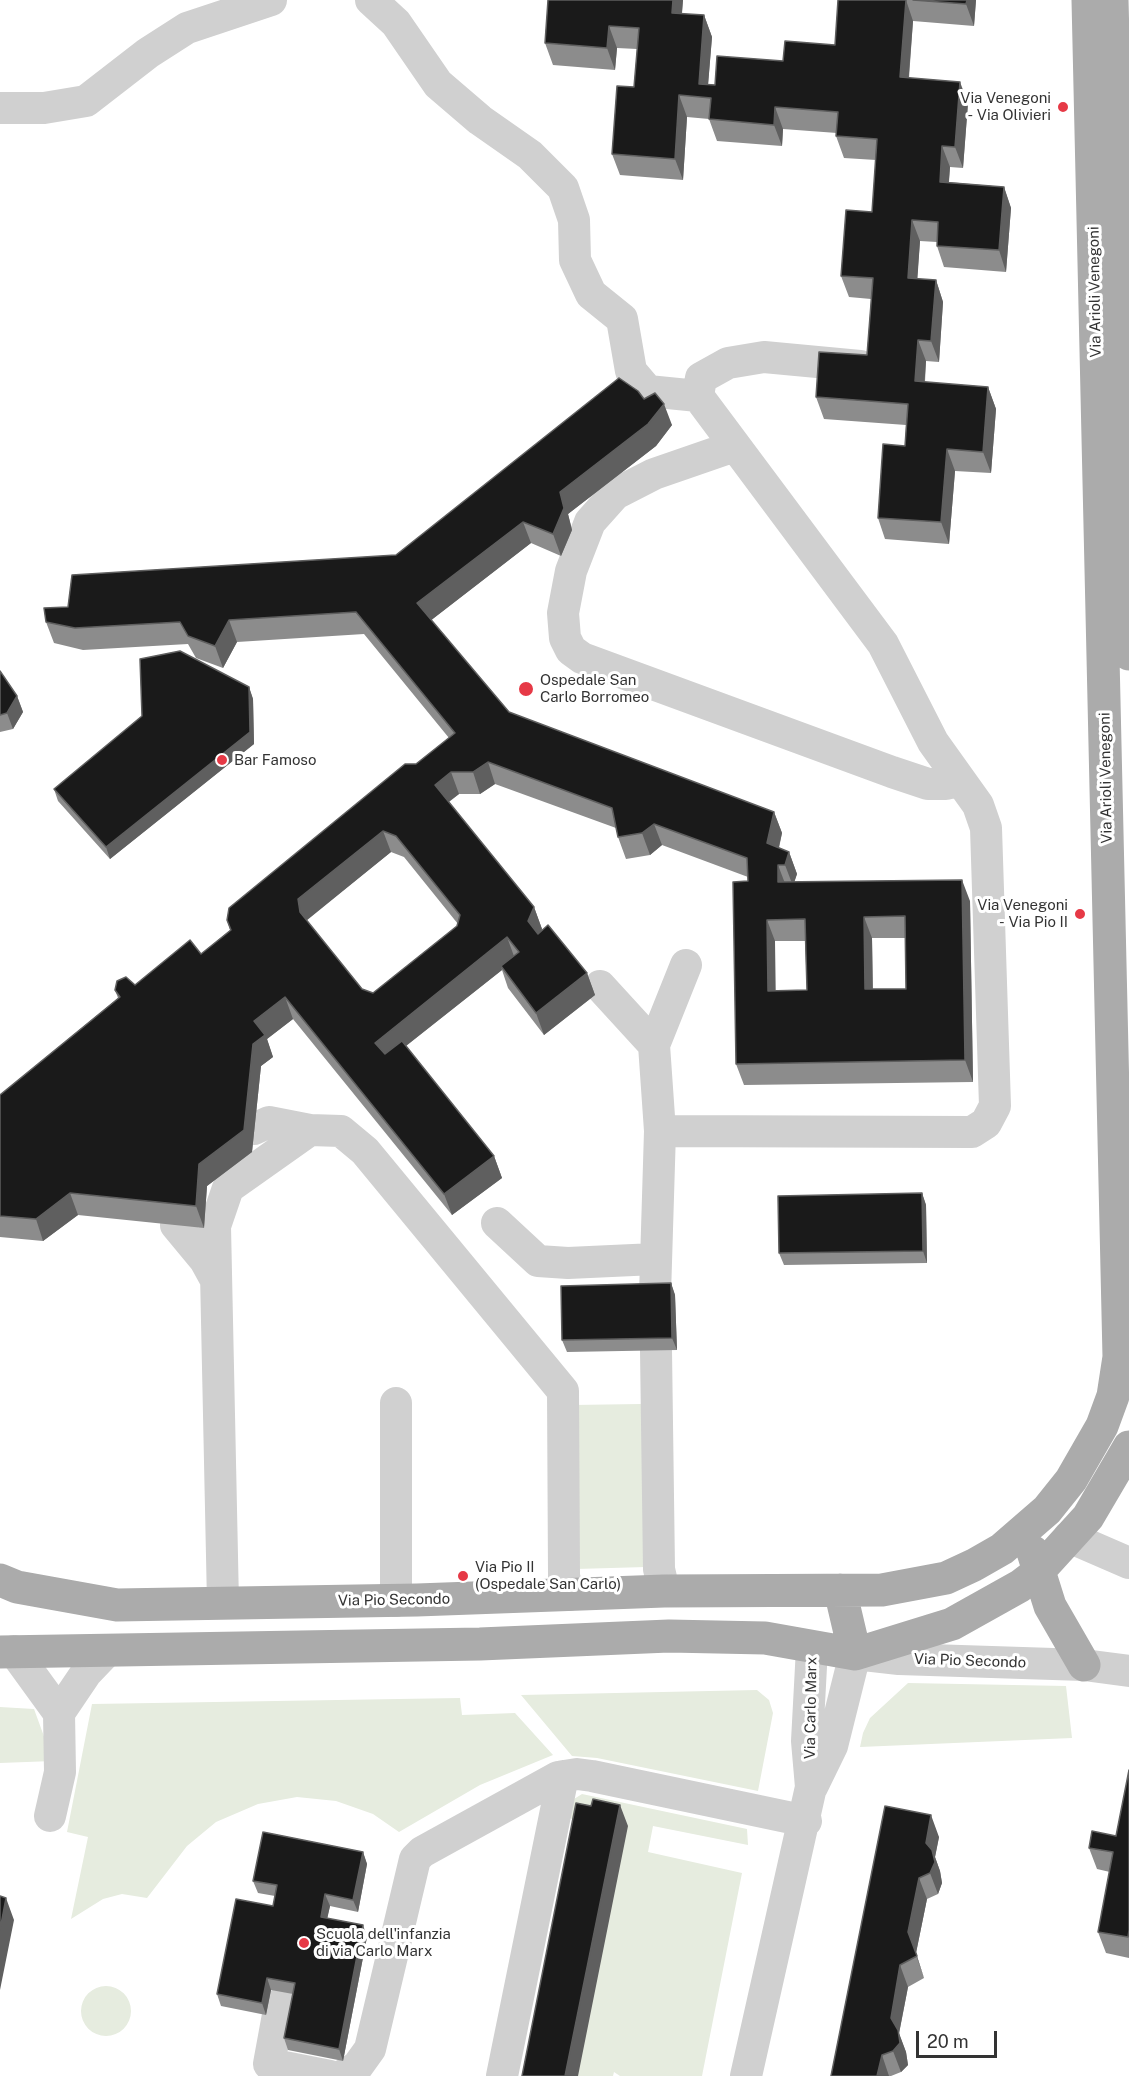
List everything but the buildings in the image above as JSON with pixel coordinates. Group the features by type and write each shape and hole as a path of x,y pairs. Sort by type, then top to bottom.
{"main road":[{"name":"Via Arioli Venegoni","path":"1027,1527 1053,1504 1087,1455 1113,1396 1119,1356 1088,0"},
{"name":"Via Arioli Venegoni","path":"1112,0 1129,654"},
{"path":"1084,1665 1050,1606 1037,1573 1027,1527 1069,1537 1105,1492 1129,1447"},
{"name":"Via Pio Secondo","path":"0,1580 38,1592 117,1605 396,1601 664,1591 882,1590 946,1578 1002,1549 1027,1527"},
{"name":"Via Pio Secondo","path":"7,1651 369,1647 669,1636 765,1638 855,1654 952,1624 1020,1586 1037,1573 1069,1537"},
{"name":"Via Carlo Marx","path":"812,1648 840,1590"},
{"name":"Via Carlo Marx","path":"840,1590 855,1654"},
{"path":"664,1591 669,1636"},
{"path":"503,1643 552,1618 569,1595"},
{"path":"223,1603 237,1623 256,1630 369,1647"}],"street":[{"path":"0,108 44,108 86,101 148,52 187,28 271,0"},
{"path":"371,0 396,24 438,84 480,120 530,155 563,188 574,220 575,260 591,294 622,319 631,371 648,391 698,396"},
{"path":"649,1125 972,1132 986,1123 995,1106 987,828 978,805 933,742 883,644 698,396 701,378 728,363 764,357 866,367"},
{"path":"735,446 654,474 615,494 590,522 571,571 563,613 566,639 571,650 582,658 892,772 928,784 946,784 959,780"},
{"path":"655,1295 649,1125 654,1045 686,965"},
{"path":"600,986 654,1045"},
{"path":"254,1129 269,1122 310,1130 341,1131 365,1151 563,1390 564,1576 569,1595"},
{"path":"223,1603 216,1226 228,1188 310,1130"},
{"path":"497,1223 538,1261 568,1263 655,1259"},
{"path":"176,1225 205,1260 216,1280"},
{"path":"656,1350 659,1569 664,1591"},
{"path":"396,1403 396,1601"},
{"path":"1069,1537 1129,1563"},
{"name":"Via Carlo Marx","path":"746,2076 806,1821 811,1787 807,1742 812,1648"},
{"path":"50,1816 60,1772 59,1713 86,1673 108,1650"},
{"path":"7,1651 59,1713"},
{"name":"Via Pio Secondo","path":"855,1654 899,1659 1084,1665 1129,1671"},
{"name":"Via Carlo Marx","path":"811,1787 832,1746 855,1654"},
{"path":"342,2076 357,2067 370,2049 418,1856 563,1776 577,1774 592,1776 806,1821"},
{"path":"502,2076 563,1776"},
{"path":"280,2004 269,2064 330,2076"}],"shaded area":[{"path":"641,1404 646,1567 576,1569 572,1405"},
{"path":"908,1683 1066,1686 1072,1738 860,1747 870,1718"},
{"path":"757,1690 769,1700 773,1713 758,1791 597,1758 572,1756 521,1695"},
{"path":"460,1698 462,1715 515,1713 553,1755 480,1785 399,1832 373,1814 336,1801 297,1797 258,1804 216,1822 187,1846 147,1898 122,1894 103,1899 71,1919 88,1837 67,1832 92,1704"},
{"path":"0,1707 34,1709 53,1761 0,1763"},
{"path":"582,1794 747,1829 748,1845 653,1826 648,1852 742,1873 702,2076 620,2076 614,2072 613,2076 578,2076 583,1825 570,1818 574,1799"},
{"path":"106,1986 120,1990 127,1997 131,2011 127,2025 120,2032 106,2036 92,2032 85,2025 81,2011 85,1997 92,1990"}],"place":[{"name":"Via Venegoni - Via Olivieri","path":"1063,107"},
{"name":"Ospedale San Carlo Borromeo","path":"526,689"},
{"name":"Bar Famoso","path":"222,760"},
{"name":"Via Venegoni - Via Pio II","path":"1080,914"},
{"name":"Via Pio II (Ospedale San Carlo)","path":"463,1576"},
{"name":"Scuola dell'infanzia di via Carlo Marx","path":"304,1943"}]}
